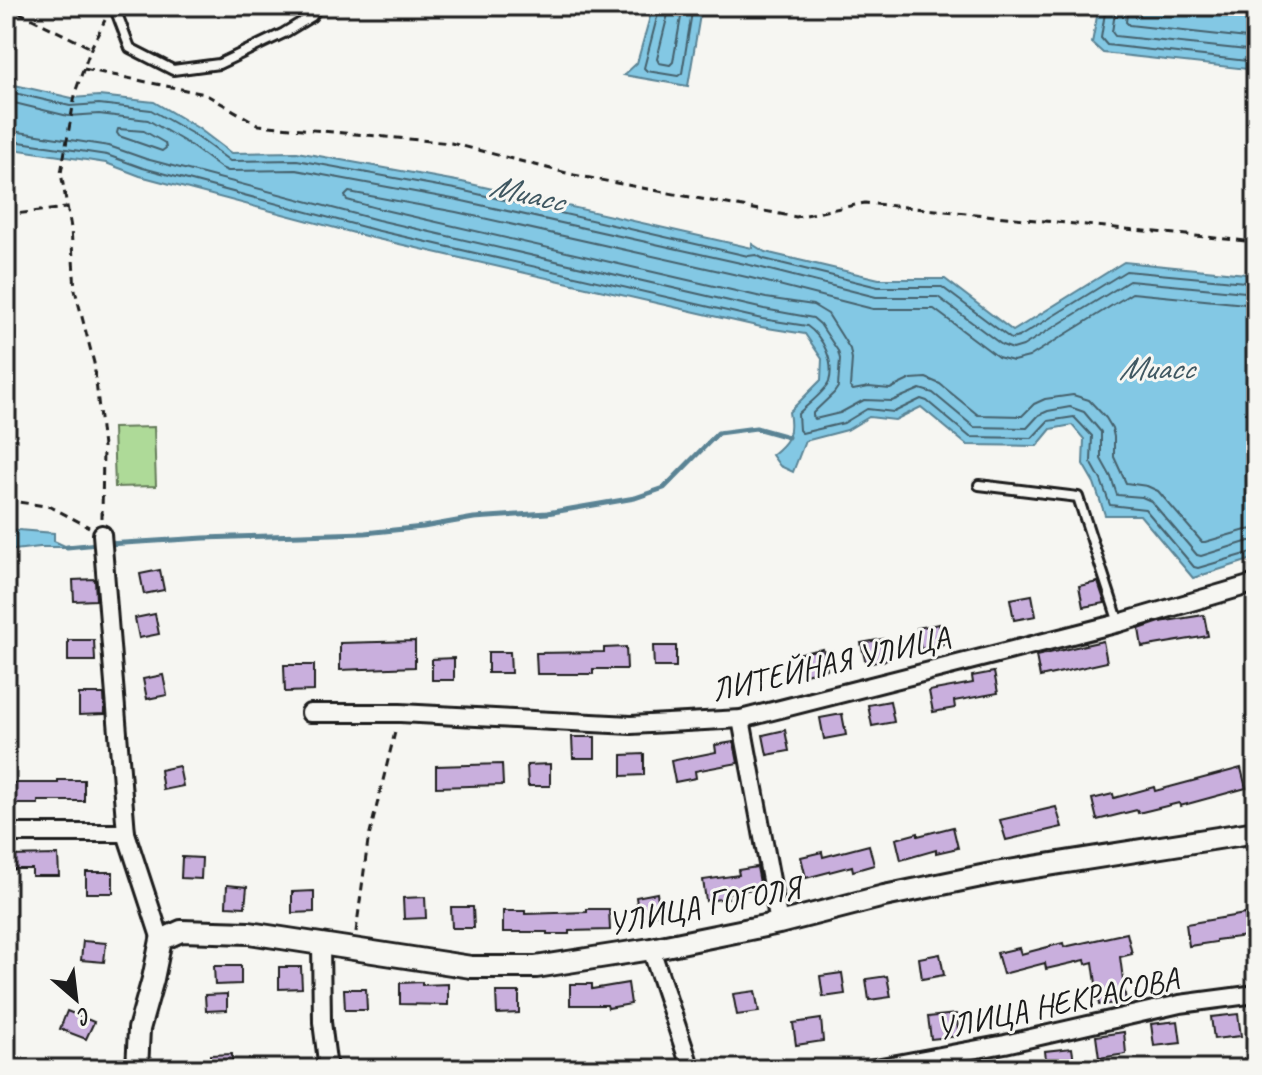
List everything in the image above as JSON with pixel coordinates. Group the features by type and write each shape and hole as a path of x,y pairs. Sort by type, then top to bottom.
{"street":[{"path":"102,534 126,833 161,940 139,1029 137,1069"},
{"name":"ЛИТЕЙНАЯ УЛИЦА","path":"310,713 400,713 631,725 741,719 1119,623 1256,583"},
{"path":"741,719 779,923"},
{"name":"УЛИЦА ГОГОЛЯ","path":"161,940 181,931 249,933 471,967 536,967 651,949 779,923 884,896 996,873 1256,832"},
{"path":"6,833 126,833"},
{"path":"321,943 322,1022 328,1069"},
{"path":"651,949 691,1069"},
{"name":"УЛИЦА НЕКРАСОВА","path":"870,1069 1005,1044 1180,1004 1256,994"}],"lane":[{"path":"114,6 130,48 173,70 219,64 284,33 312,16 318,6"},
{"path":"979,485 1078,497 1119,623"}],"path":[{"path":"6,6 91,48"},
{"path":"6,500 51,507 102,534 103,447 94,363 75,290 71,228 61,173 76,90 105,20"},
{"path":"84,69 205,94 259,125 451,143 574,175 796,217 865,203 1256,242"},
{"path":"6,215 67,208"},
{"path":"354,949 368,841 400,713"}],"green space":[{"path":"154,427 156,486 115,487 113,428"}],"water":[{"path":"653,6 701,9 688,86 624,75 637,63"},
{"path":"1099,6 1256,6 1256,70 1103,53 1092,43"},
{"name":"Миасс","path":"6,83 72,98 99,96 154,102 198,128 231,153 297,152 462,182 752,248 752,244 765,252 879,279 945,279 1013,331 1124,262 1256,275 1256,558 1193,578 1140,515 1105,515 1094,483 1083,464 1084,439 1072,425 1051,429 1037,446 967,445 921,407 895,420 869,417 847,430 805,441 793,472 780,466 772,455 788,437 789,412 821,380 822,359 805,334 761,327 373,238 140,176 106,163 6,148"},
{"path":"6,529 54,533 54,541 67,547 6,551"}],"building":[{"path":"160,570 164,590 144,594 140,574"},
{"path":"95,579 96,600 74,601 73,580"},
{"path":"1098,582 1105,603 1083,607 1079,586"},
{"path":"1032,595 1036,616 1014,620 1010,599"},
{"path":"155,614 159,634 139,638 135,618"},
{"path":"1204,615 1208,636 1142,647 1139,629 1160,622"},
{"path":"939,624 943,645 921,649 917,628"},
{"path":"883,639 887,660 866,664 861,643"},
{"path":"68,640 94,640 95,661 68,661"},
{"path":"415,641 415,667 340,670 340,643"},
{"path":"1103,641 1107,662 1040,677 1036,656"},
{"path":"653,646 676,646 676,667 654,667"},
{"path":"626,647 627,669 593,669 593,674 537,674 536,653 604,652 604,648"},
{"path":"823,649 827,669 805,674 801,653"},
{"path":"488,652 510,652 511,673 488,673"},
{"path":"454,658 454,680 432,680 432,659"},
{"path":"284,665 314,665 314,691 285,692"},
{"path":"994,672 998,693 954,701 955,708 933,712 929,691 973,683 972,676"},
{"path":"163,675 167,695 147,699 143,679"},
{"path":"79,694 104,694 105,714 79,715"},
{"path":"890,701 894,722 872,726 868,705"},
{"path":"842,714 846,735 824,739 820,718"},
{"path":"785,730 789,751 767,755 763,735"},
{"path":"572,737 595,737 595,758 573,758"},
{"path":"734,742 738,763 695,771 696,778 675,782 671,761 716,752 715,745"},
{"path":"644,754 644,775 622,776 622,755"},
{"path":"502,764 503,785 436,787 436,766"},
{"path":"550,764 550,786 528,786 527,765"},
{"path":"179,766 183,786 163,790 160,770"},
{"path":"1241,768 1246,788 1180,806 1179,803 1138,813 1137,810 1097,820 1092,799 1113,794 1114,798 1154,787 1155,791"},
{"path":"58,780 84,780 84,801 12,804 12,783 58,783"},
{"path":"1056,807 1062,827 1006,840 1000,820"},
{"path":"953,827 958,848 936,853 936,850 901,860 896,839"},
{"path":"869,845 874,865 853,871 852,866 806,878 801,857 822,852 823,857"},
{"path":"58,855 59,876 32,876 32,869 6,869 6,856"},
{"path":"182,857 202,858 201,879 181,878"},
{"path":"757,867 761,888 727,893 728,898 706,901 703,880 739,875 738,870"},
{"path":"86,872 113,872 113,893 86,893"},
{"path":"227,885 247,887 245,907 226,906"},
{"path":"314,891 314,912 292,913 292,892"},
{"path":"657,893 660,914 639,918 636,897"},
{"path":"425,897 426,918 404,919 403,898"},
{"path":"451,907 473,907 474,928 452,928"},
{"path":"587,909 609,909 610,930 569,931 569,934 503,932 503,911 525,911 525,914 587,912"},
{"path":"1245,914 1247,936 1189,946 1186,924"},
{"path":"1127,933 1132,954 1120,957 1126,1002 1099,1005 1093,962 1086,964 1085,960 1046,969 1045,963 1003,974 997,953 1019,948 1021,954 1063,943 1064,947"},
{"path":"83,941 106,943 104,962 81,960"},
{"path":"940,954 944,975 922,979 919,958"},
{"path":"214,966 241,966 241,984 215,985"},
{"path":"279,967 301,967 302,988 279,989"},
{"path":"842,973 845,994 823,997 820,976"},
{"path":"887,976 891,997 869,1000 866,979"},
{"path":"422,982 422,985 448,984 448,1005 400,1004 400,983"},
{"path":"628,983 631,1004 608,1008 607,1005 570,1005 570,984 592,984 592,989"},
{"path":"344,989 366,989 367,1010 345,1010"},
{"path":"755,991 759,1012 737,1015 733,994"},
{"path":"496,992 519,992 519,1013 497,1014"},
{"path":"227,994 227,1010 206,1011 205,995"},
{"path":"67,1011 94,1022 86,1039 60,1029"},
{"path":"956,1014 959,1036 931,1039 928,1017"},
{"path":"1238,1014 1241,1036 1214,1039 1211,1017"},
{"path":"821,1019 823,1041 796,1045 793,1023"},
{"path":"1178,1021 1181,1043 1154,1046 1151,1024"},
{"path":"1124,1032 1126,1054 1099,1058 1096,1036"},
{"path":"1072,1048 1075,1069 1047,1069 1045,1051"},
{"path":"232,1054 232,1069 210,1069 210,1055"}],"waterway":[{"path":"108,544 365,533 474,518 547,513 635,498 664,488 718,433 756,428 788,437"},
{"path":"67,547 98,544"}]}
